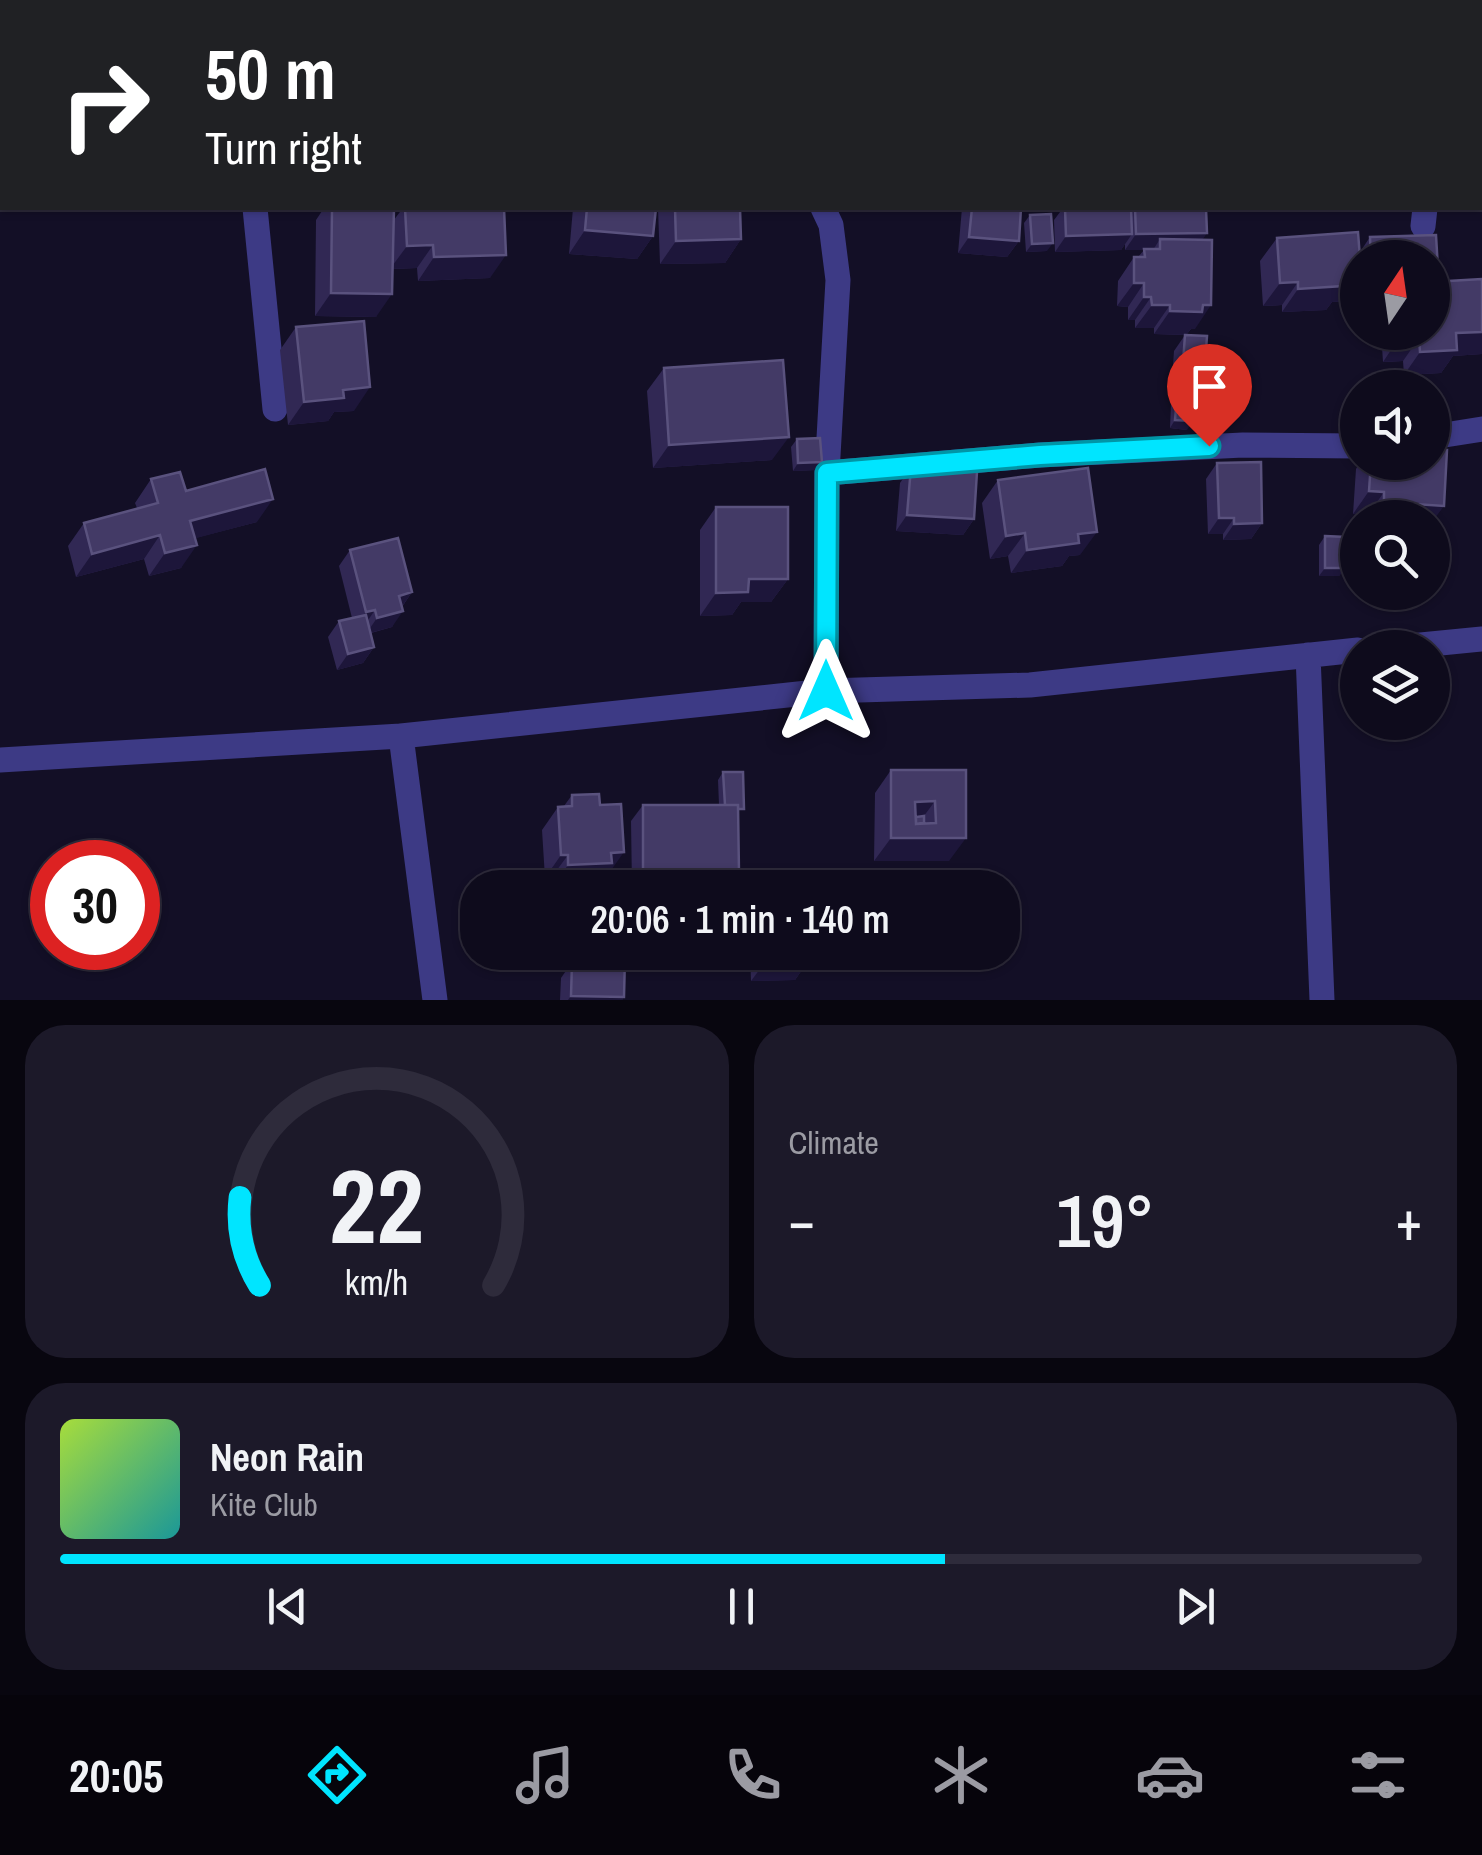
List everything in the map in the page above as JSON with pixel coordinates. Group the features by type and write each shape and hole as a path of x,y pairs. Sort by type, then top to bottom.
{"street":[{"path":"255,210 275,409"},
{"path":"825,210 832,225 838,280 827,473 826,691"},
{"path":"1450,434 1482,429"},
{"path":"827,473 1206,446 1340,446"},
{"path":"1450,642 1482,639"},
{"path":"0,760 401,736 826,691 1030,685 1340,652"},
{"path":"1308,655 1322,1000"},
{"path":"401,736 434,1000"}],"building":[{"path":"332,210 394,210 392,294 331,293"},
{"path":"405,210 504,210 506,255 434,257 433,245 407,246"},
{"path":"587,210 656,210 653,236 585,230"},
{"path":"675,210 740,210 741,239 676,241"},
{"path":"972,210 1021,210 1019,241 969,237"},
{"path":"1065,210 1131,210 1132,234 1066,236"},
{"path":"1135,210 1206,210 1207,233 1136,234"},
{"path":"1051,214 1053,243 1032,244 1030,215"},
{"path":"1358,232 1359,240 1340,240 1340,286 1298,289 1298,282 1280,283 1277,238"},
{"path":"1436,235 1436,240 1370,240 1370,237"},
{"path":"1160,239 1212,240 1211,305 1203,305 1202,312 1170,311 1170,305 1152,305 1151,297 1144,297 1144,283 1134,283 1134,257 1145,257 1144,249 1160,249"},
{"path":"1482,279 1482,332 1456,333 1457,350 1420,352 1450,350 1450,281"},
{"path":"364,321 370,387 343,390 344,398 304,402 296,327"},
{"path":"1185,335 1207,336 1204,379 1182,377"},
{"path":"783,360 789,437 669,445 664,368"},
{"path":"1177,397 1194,399 1193,421 1175,420"},
{"path":"820,438 822,462 798,463 797,439"},
{"path":"1261,462 1262,523 1234,524 1234,518 1219,518 1217,463"},
{"path":"911,467 977,472 974,519 907,515"},
{"path":"1088,468 1097,532 1078,534 1079,543 1027,550 1025,533 1006,536 998,480"},
{"path":"265,469 273,499 190,521 197,545 165,553 160,535 92,554 84,523 158,503 151,479 180,472 186,491"},
{"path":"1370,480 1445,480 1444,500 1384,500 1384,492 1369,491"},
{"path":"716,507 788,507 788,579 749,579 748,592 716,593"},
{"path":"1325,536 1340,537 1340,568 1325,568"},
{"path":"398,538 412,592 399,596 403,611 377,618 375,610 366,612 350,550"},
{"path":"366,615 374,647 348,654 339,621"},
{"path":"891,770 966,770 966,838 891,838","holes":["935,801 936,823 916,824 915,802"]},
{"path":"723,772 743,772 744,809 725,805"},
{"path":"599,794 600,805 621,804 624,852 611,853 612,863 568,865 568,855 561,855 558,807 572,806 572,795"},
{"path":"643,805 738,805 739,870 643,870"},
{"path":"572,970 625,970 624,997 571,996"}],"route":[{"path":"826,691 827,473 1209,446"}]}
